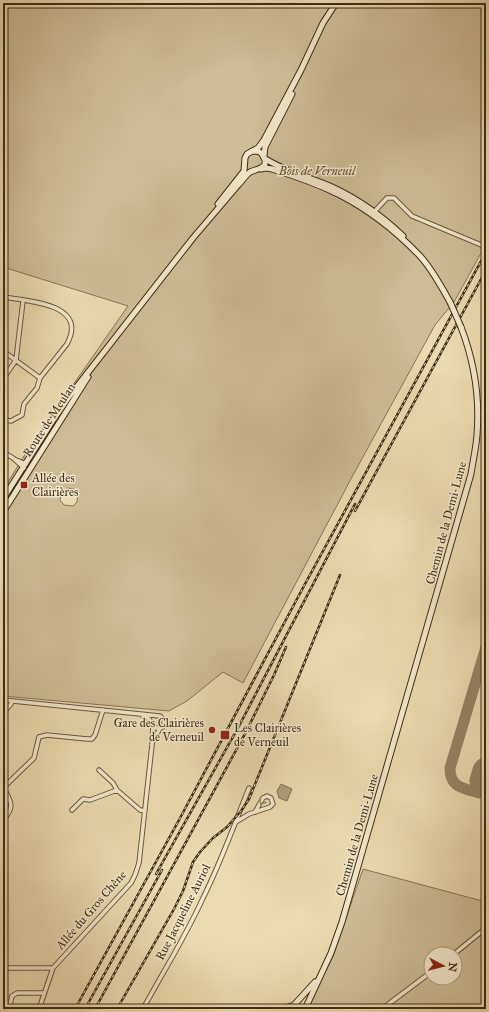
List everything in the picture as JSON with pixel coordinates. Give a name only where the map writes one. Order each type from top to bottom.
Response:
[{"type":"street","points":[[336,3],[323,24],[301,70],[264,140],[258,148],[246,155],[245,163],[248,168],[258,170],[272,168],[314,184],[339,195],[372,213]]},
{"type":"street","points":[[258,170],[264,164],[265,147],[288,104],[301,70]]},
{"type":"street","points":[[252,151],[259,152],[277,166],[332,187],[351,196],[372,213]]},
{"type":"street","name":"Route de Meulan","points":[[3,499],[60,410],[242,174],[245,163]]},
{"type":"street","name":"Route de Meulan","points":[[193,238],[250,172],[258,170]]},
{"type":"street","points":[[372,213],[387,198],[394,198],[412,216],[486,247]]},
{"type":"street","name":"Chemin de la Demi-Lune","points":[[305,1009],[331,953],[342,922],[472,474],[477,436],[478,408],[475,378],[470,355],[461,327],[450,302],[443,289],[420,256],[401,234],[372,213]]},
{"type":"street","points":[[3,297],[60,309],[67,316],[70,325],[70,338],[67,344],[40,378],[37,388],[24,404],[22,415],[11,421],[3,420]]},
{"type":"street","points":[[3,379],[16,360],[23,300]]},
{"type":"street","points":[[3,351],[40,378]]},
{"type":"street","name":"Route de Meulan","points":[[3,512],[100,359]]},
{"type":"street","points":[[3,452],[29,469]]},
{"type":"street","points":[[3,700],[158,716],[163,718],[165,722],[164,726],[157,728],[142,715]]},
{"type":"street","points":[[3,713],[11,704],[12,700]]},
{"type":"street","points":[[3,821],[11,810],[12,804],[3,788],[34,758],[39,737],[47,734],[92,739],[95,735],[103,710]]},
{"type":"street","points":[[153,724],[153,719],[158,716]]},
{"type":"street","name":"Allée du Gros Chêne","points":[[39,1009],[53,968],[131,883],[140,863],[153,724]]},
{"type":"street","name":"Allée du Gros Chêne","points":[[152,745],[160,728]]},
{"type":"street","points":[[99,770],[113,783],[117,790],[140,810],[145,811]]},
{"type":"street","name":"Rue Jacqueline Auriol","points":[[144,1009],[204,897],[226,849],[249,788]]},
{"type":"street","points":[[72,810],[83,799],[90,800],[117,790]]},
{"type":"street","points":[[235,822],[242,817],[271,806],[273,802],[271,798],[267,796],[263,798],[255,812]]},
{"type":"street","points":[[463,947],[486,928]]},
{"type":"street","points":[[3,968],[53,968]]},
{"type":"street","name":"Chemin de la Demi-Lune","points":[[293,1006],[319,977]]},
{"type":"street","points":[[382,1009],[423,978]]},
{"type":"street","points":[[9,1009],[12,996],[17,994],[44,993]]},
{"type":"street","points":[[283,1009],[293,1006],[299,1009]]},
{"type":"green space","name":"Bois de Verneuil","points":[[3,3],[486,3],[486,244],[454,302],[435,325],[352,477],[243,683],[223,672],[187,701],[169,711],[3,696],[3,490],[29,448],[128,306],[3,267]],"holes":[[[67,488],[74,489],[78,493],[77,502],[73,506],[64,505],[60,500],[61,494]]]},
{"type":"green space","points":[[363,869],[486,902],[486,1009],[307,1009],[333,956]]},
{"type":"shaded area","points":[[281,784],[292,789],[287,801],[279,798],[277,791]]},
{"type":"taxiway","points":[[483,781],[479,793],[463,788],[458,786],[452,780],[450,768],[486,647]]},
{"type":"runway","points":[[483,781],[486,771]]},
{"type":"railway","points":[[75,1009],[179,820],[305,584],[486,252]]},
{"type":"railway","points":[[355,511],[486,270]]},
{"type":"railway","points":[[156,874],[239,726],[355,504]]},
{"type":"railway","points":[[117,1009],[174,909],[183,891],[193,862],[213,838],[227,827],[249,799],[340,575]]},
{"type":"railway","points":[[95,1009],[246,732],[286,647]]},
{"type":"railway","points":[[85,1009],[162,870]]},
{"type":"place","name":"Allée des Clairières","points":[[24,485]]},
{"type":"place","name":"Gare des Clairières de Verneuil","points":[[212,730]]},
{"type":"place","name":"Les Clairières de Verneuil","points":[[225,735]]}]
